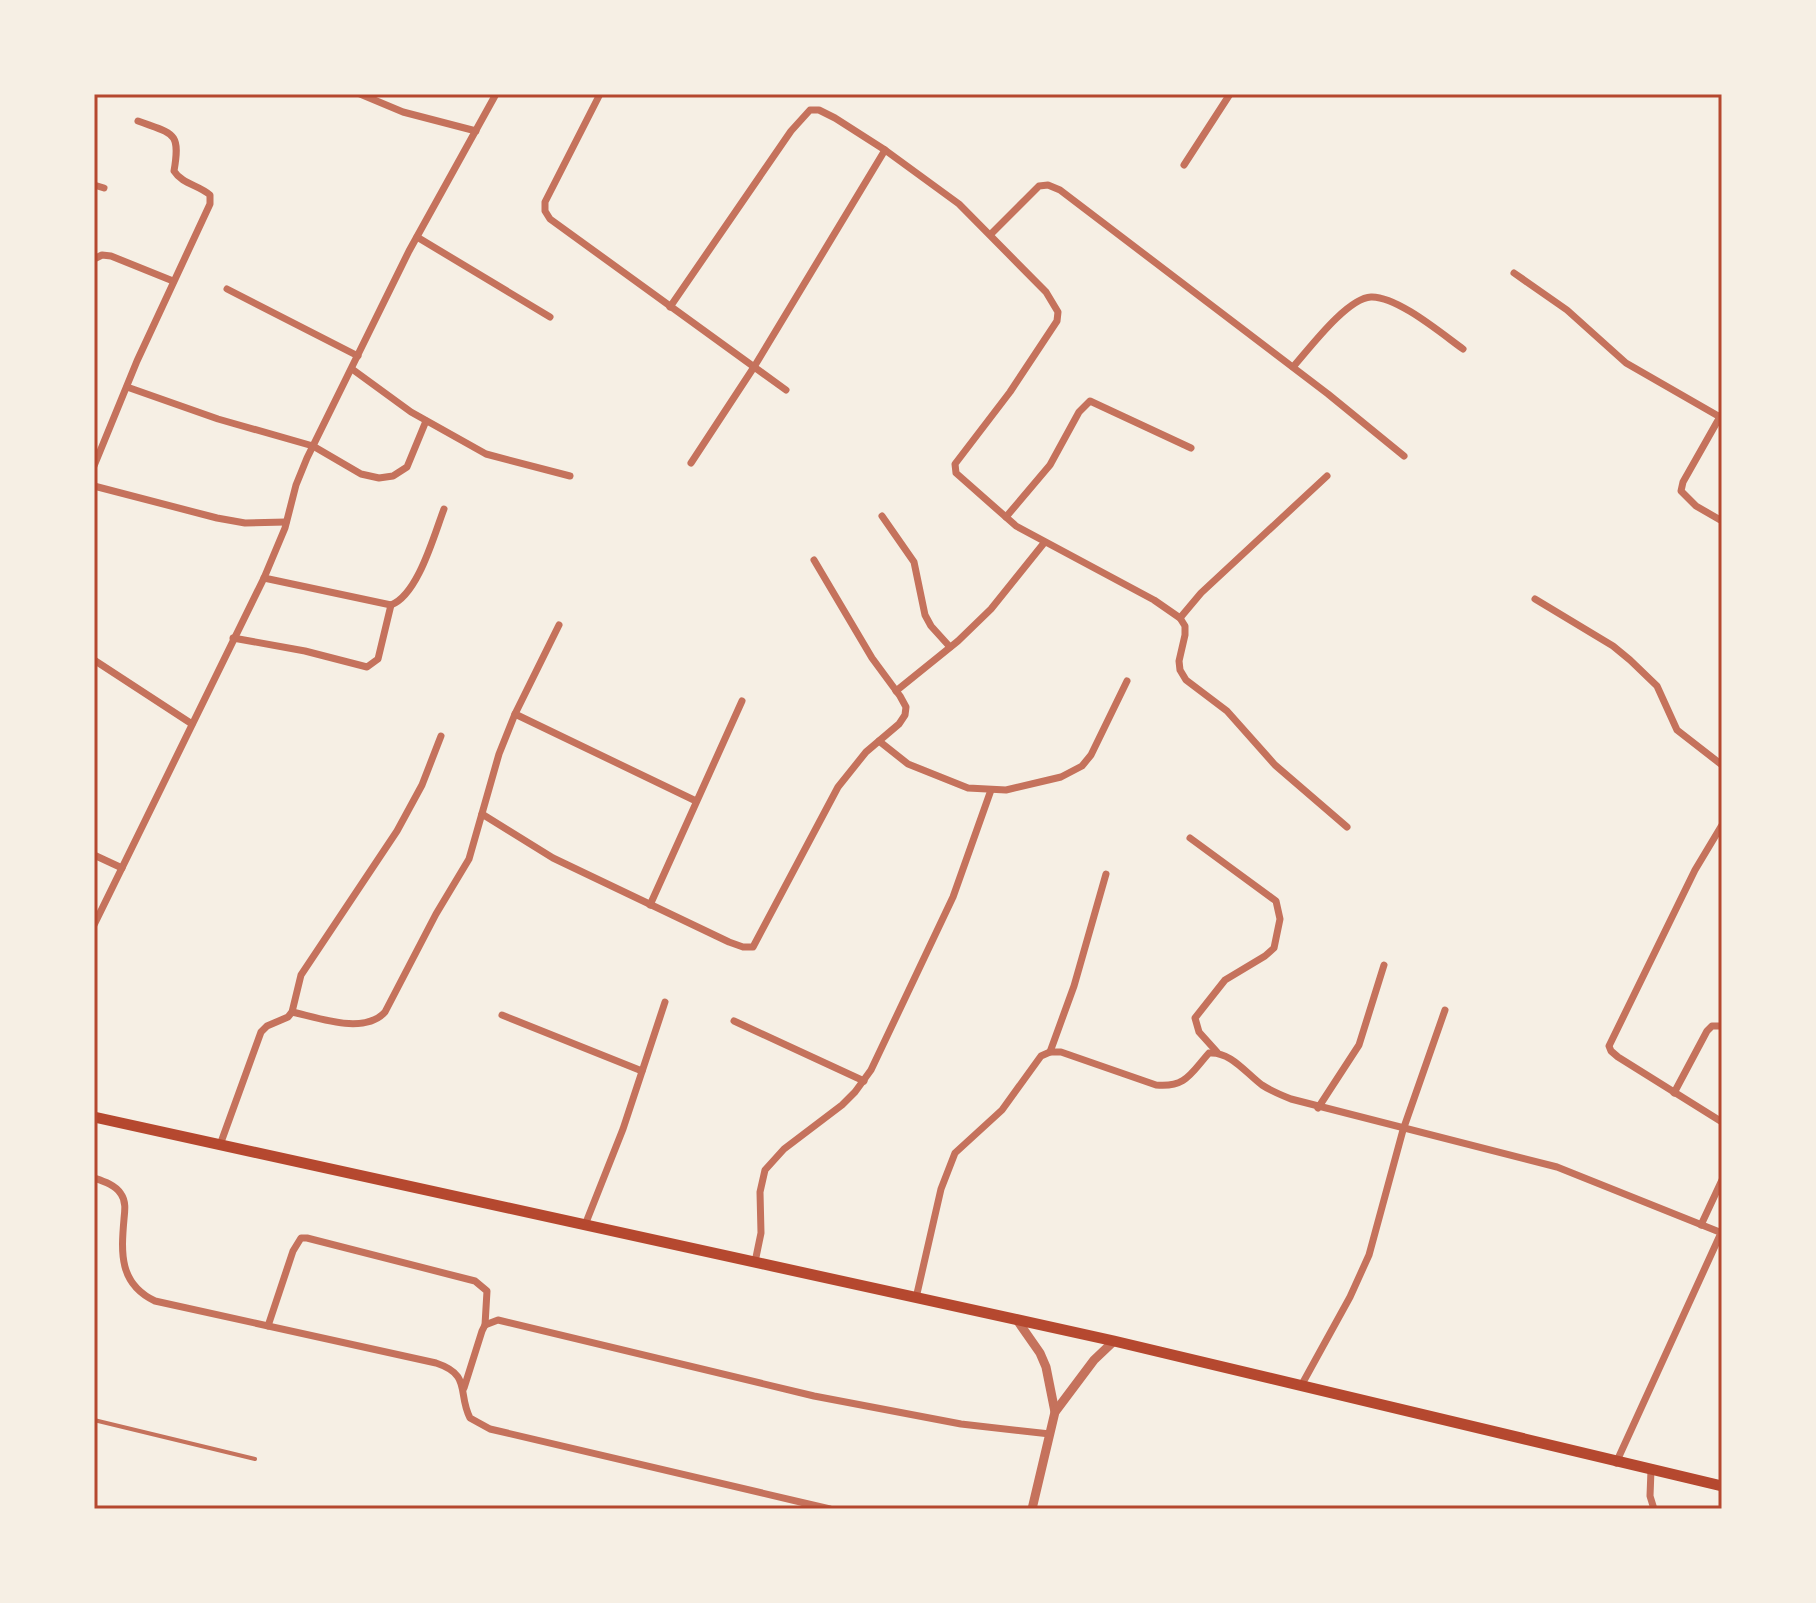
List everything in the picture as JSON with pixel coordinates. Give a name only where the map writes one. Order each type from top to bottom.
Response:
[{"type":"main road","points":[[94,1117],[1114,1341],[1722,1486]]},
{"type":"street","points":[[360,94],[403,112],[476,131]]},
{"type":"street","points":[[94,925],[264,578],[313,446],[417,237],[496,94]]},
{"type":"street","points":[[600,94],[545,202],[545,211],[550,219],[786,390]]},
{"type":"street","points":[[1184,165],[1230,94]]},
{"type":"street","points":[[670,307],[791,131],[810,110],[819,110],[835,118],[959,204],[1046,292],[1058,312],[1057,321],[1010,392],[955,464],[956,473],[1006,517],[1044,543],[1154,600],[1180,618],[1185,626],[1185,635],[1179,661],[1186,680],[1227,711],[1275,765],[1347,827]]},
{"type":"street","points":[[94,466],[173,281],[210,204],[210,195],[178,178],[174,171],[177,141],[173,134],[138,121]]},
{"type":"street","points":[[691,463],[754,367],[885,150]]},
{"type":"street","points":[[94,185],[104,188]]},
{"type":"street","points":[[991,234],[1039,186],[1048,185],[1060,190],[1293,367],[1404,456]]},
{"type":"street","points":[[417,237],[550,317]]},
{"type":"street","points":[[94,259],[102,255],[111,256],[173,281]]},
{"type":"street","points":[[1514,273],[1567,310],[1626,363],[1721,415],[1683,482],[1681,491],[1696,506],[1722,521]]},
{"type":"street","points":[[227,289],[358,356]]},
{"type":"street","points":[[1293,367],[1354,304],[1371,297],[1397,304],[1463,349]]},
{"type":"street","points":[[352,369],[426,421],[486,454],[570,476]]},
{"type":"street","points":[[127,387],[218,419],[313,446],[361,474],[379,478],[393,476],[407,467],[426,421]]},
{"type":"street","points":[[1006,517],[1050,465],[1079,412],[1090,401],[1191,448]]},
{"type":"street","points":[[1180,618],[1201,593],[1327,476]]},
{"type":"street","points":[[94,486],[217,518],[245,523],[286,522]]},
{"type":"street","points":[[264,578],[391,605],[407,596],[444,509]]},
{"type":"street","points":[[882,516],[914,562],[925,615],[950,647]]},
{"type":"street","points":[[896,691],[991,609],[1044,543]]},
{"type":"street","points":[[482,814],[553,858],[729,942],[753,947],[788,885],[827,804],[846,775],[905,715],[906,707],[872,658],[814,560]]},
{"type":"street","points":[[1535,599],[1613,646],[1630,660],[1657,686],[1677,730],[1722,765]]},
{"type":"street","points":[[233,638],[305,651],[367,667],[378,659],[391,605]]},
{"type":"street","points":[[292,1012],[357,1023],[379,1018],[469,859],[499,754],[559,625]]},
{"type":"street","points":[[94,660],[192,724]]},
{"type":"street","points":[[879,741],[896,756],[926,772],[968,788],[1006,790],[1061,777],[1082,766],[1091,755],[1127,681]]},
{"type":"street","points":[[650,905],[742,701]]},
{"type":"street","points":[[515,714],[696,801]]},
{"type":"street","points":[[220,1145],[261,1032],[292,1012],[301,975],[397,831],[422,785],[441,736]]},
{"type":"street","points":[[755,1262],[761,1233],[760,1192],[765,1170],[784,1149],[842,1105],[864,1081],[953,897],[991,790]]},
{"type":"street","points":[[1722,825],[1695,870],[1609,1046],[1618,1057],[1722,1122]]},
{"type":"street","points":[[1190,838],[1276,901],[1280,909],[1274,948],[1225,980],[1195,1018],[1199,1032],[1217,1052],[1235,1062],[1264,1086],[1291,1099],[1557,1167],[1722,1233],[1616,1463]]},
{"type":"street","points":[[94,855],[122,868]]},
{"type":"street","points":[[1050,1052],[1074,986],[1106,874]]},
{"type":"street","points":[[1318,1108],[1354,1056],[1384,965]]},
{"type":"street","points":[[585,1225],[665,1002]]},
{"type":"street","points":[[1301,1386],[1350,1297],[1369,1255],[1403,1130],[1445,1010]]},
{"type":"street","points":[[502,1015],[642,1071]]},
{"type":"street","points":[[734,1021],[864,1081]]},
{"type":"street","points":[[1674,1093],[1707,1031],[1712,1026],[1722,1026]]},
{"type":"street","points":[[916,1298],[941,1189],[955,1153],[1002,1110],[1041,1056],[1061,1052],[1156,1085],[1172,1087],[1184,1082],[1209,1053],[1217,1052]]},
{"type":"street","points":[[94,1178],[118,1189],[123,1195],[123,1268],[144,1296],[155,1301],[436,1363],[456,1373],[464,1390],[470,1418],[490,1429],[830,1509]]},
{"type":"street","points":[[1701,1225],[1722,1180]]},
{"type":"street","points":[[268,1326],[293,1251],[301,1238],[475,1281],[487,1291],[485,1325],[464,1390]]},
{"type":"street","points":[[1017,1320],[1046,1367],[1055,1412]]},
{"type":"street","points":[[485,1325],[491,1321],[507,1321],[814,1396],[961,1424],[1050,1434]]},
{"type":"street","points":[[1032,1509],[1055,1412],[1094,1360],[1114,1341]]},
{"type":"street","points":[[1651,1470],[1650,1496],[1654,1509]]},
{"type":"lane","points":[[94,1420],[255,1459]]}]
